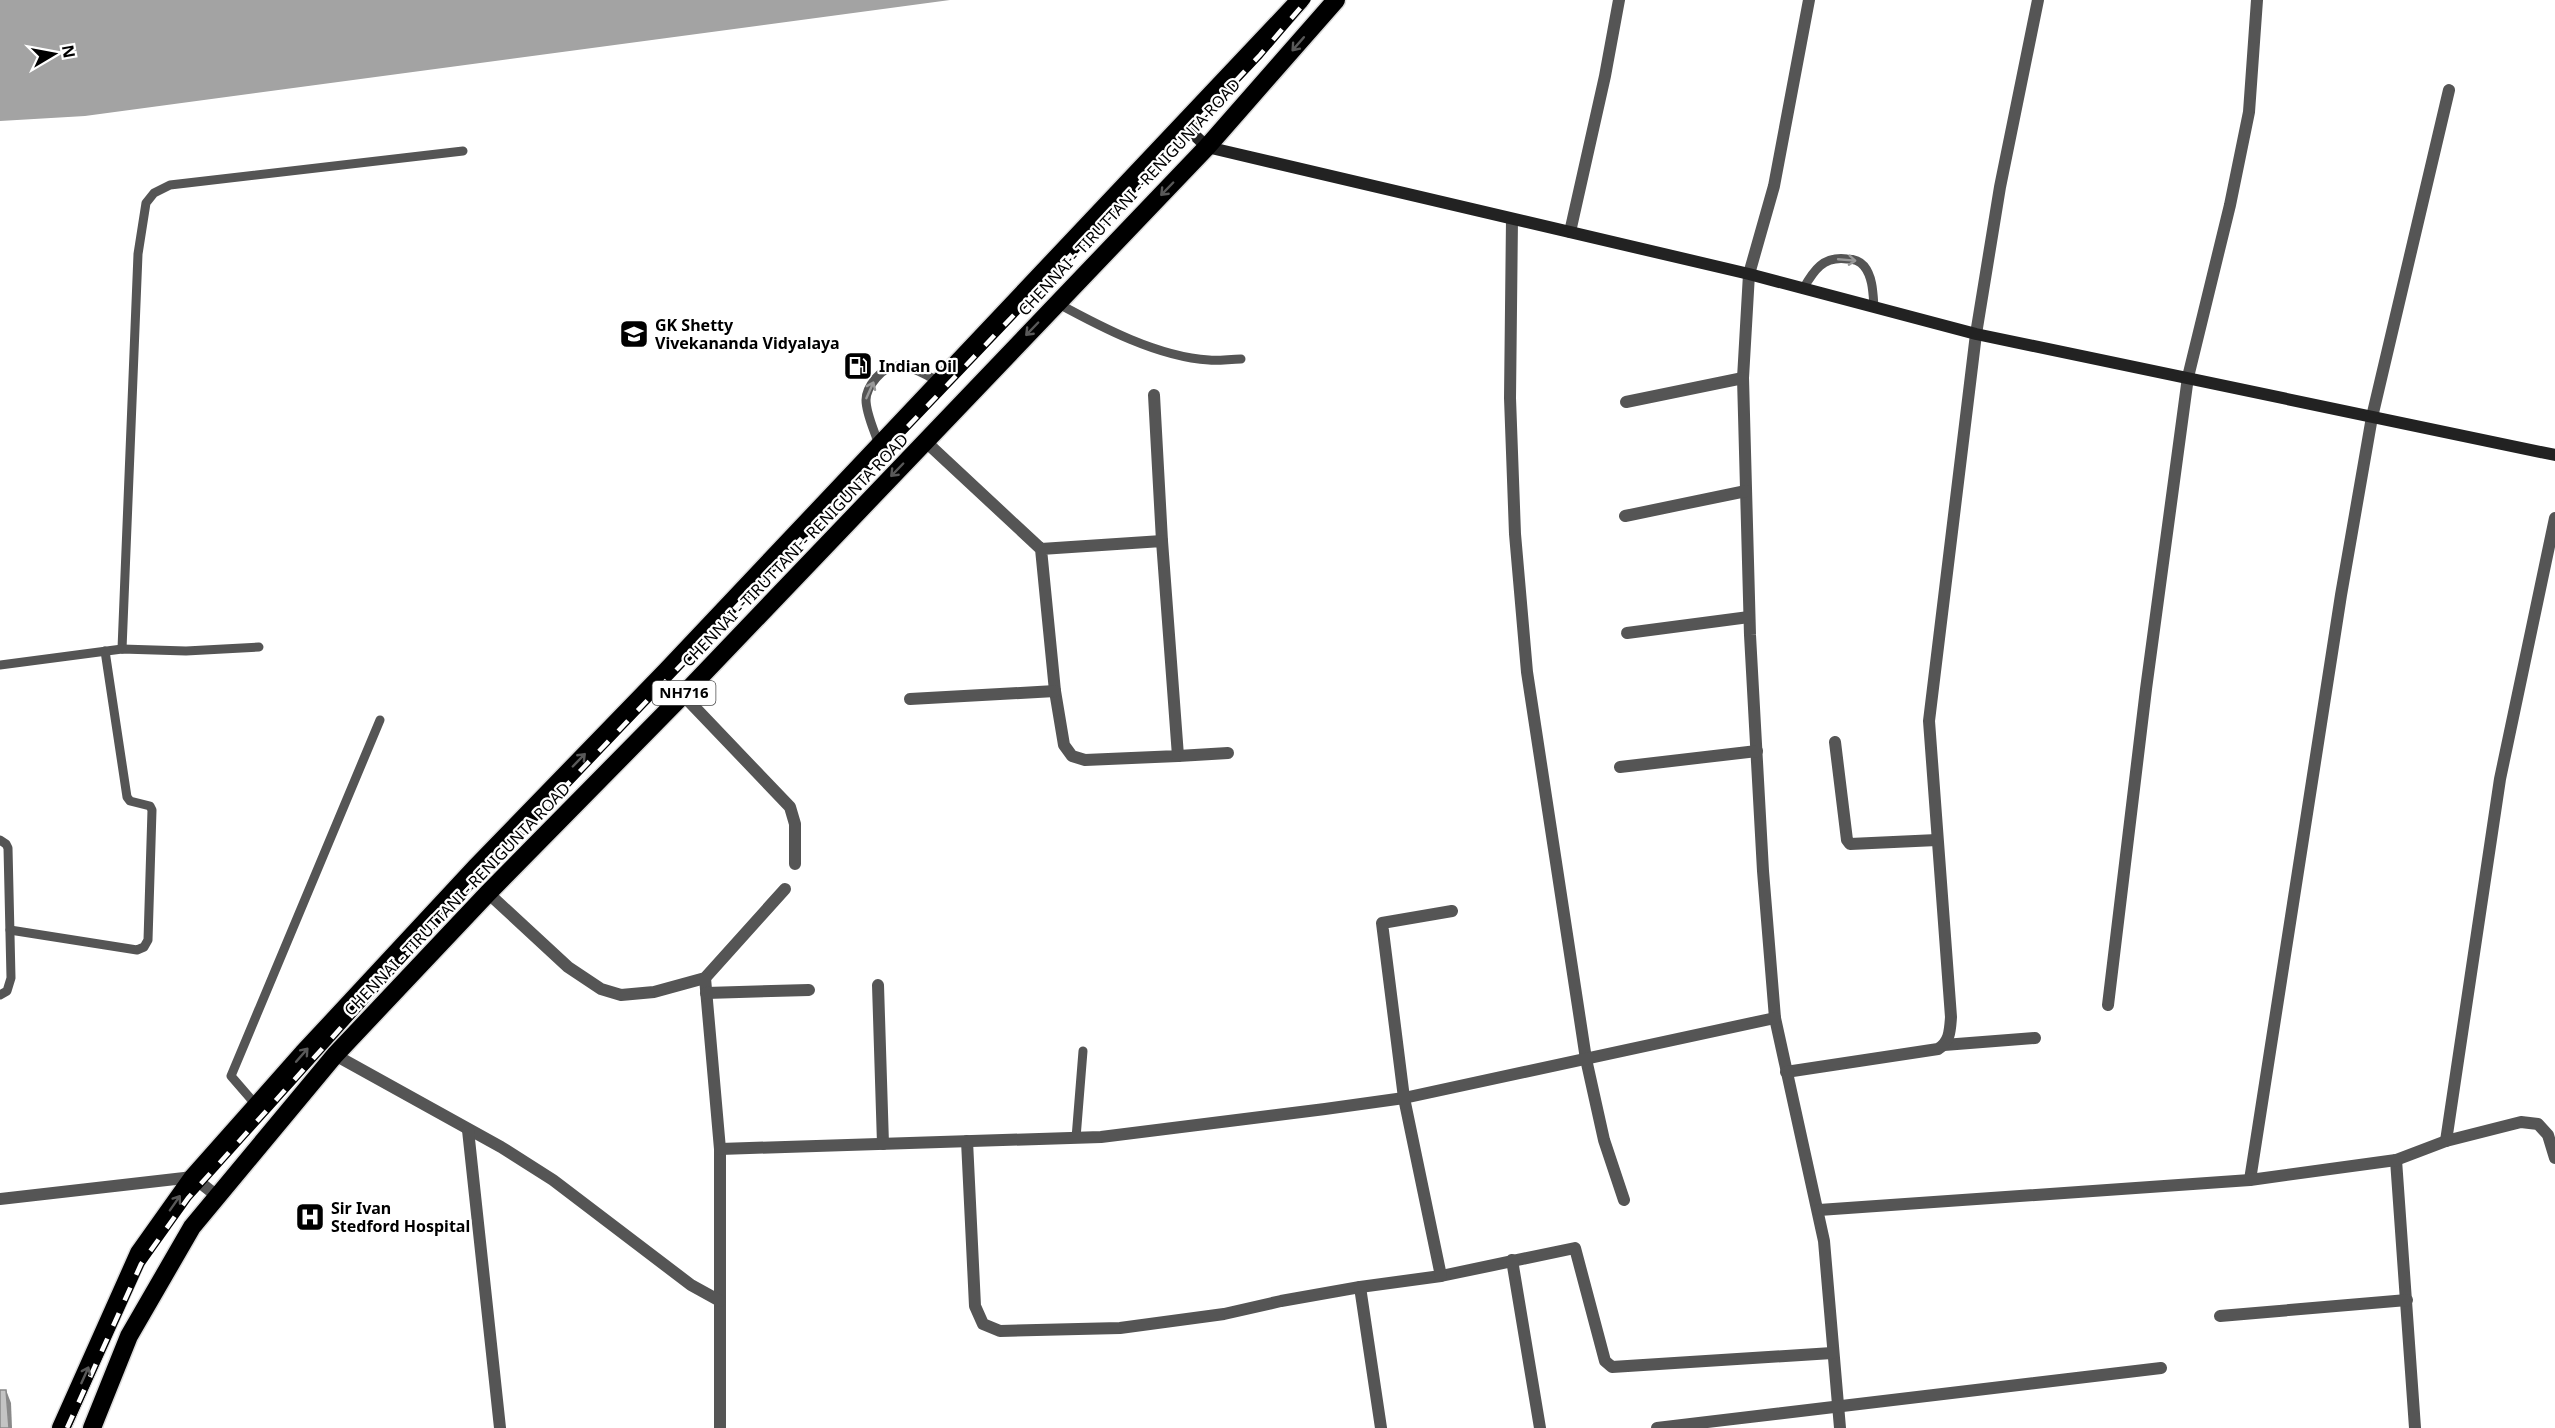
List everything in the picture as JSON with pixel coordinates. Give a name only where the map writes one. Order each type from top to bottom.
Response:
[{"type":"highway","name":"CHENNAI - TIRUTTANI - RENIGUNTA ROAD","points":[[61,1428],[139,1253],[193,1177],[468,875],[879,446],[1300,0]]},
{"type":"highway","name":"CHENNAI - TIRUTTANI - RENIGUNTA ROAD","points":[[92,1428],[129,1336],[192,1227],[335,1055],[488,893],[683,695],[1208,147],[1336,0]]},
{"type":"street","points":[[1570,232],[1605,76],[1619,0]]},
{"type":"street","points":[[1809,0],[1774,186],[1749,274],[1743,378],[1749,617],[1775,1018],[1824,1241],[1840,1428]]},
{"type":"street","points":[[1944,1045],[1950,1034],[1950,1017],[1929,722],[1976,334],[2000,187],[2038,0]]},
{"type":"street","points":[[2108,1005],[2146,689],[2188,377],[2230,205],[2249,112],[2257,0]]},
{"type":"street","points":[[2250,1180],[2339,607],[2372,417],[2449,90]]},
{"type":"street","points":[[1183,124],[1208,147],[1749,274],[1976,334],[2555,455]]},
{"type":"street","points":[[1512,219],[1511,409],[1515,534],[1526,660],[1586,1059],[1604,1140],[1624,1200]]},
{"type":"street","points":[[1626,402],[1743,378]]},
{"type":"street","points":[[1154,395],[1178,756]]},
{"type":"street","points":[[925,441],[1041,549],[1054,692],[1064,745],[1072,756],[1086,760],[1228,753]]},
{"type":"street","points":[[1625,516],[1746,491]]},
{"type":"street","points":[[2446,1142],[2500,779],[2555,518]]},
{"type":"street","points":[[1041,549],[1162,541]]},
{"type":"street","points":[[1627,633],[1749,617]]},
{"type":"street","points":[[910,699],[1054,692]]},
{"type":"street","points":[[683,695],[790,807],[795,824],[795,864]]},
{"type":"street","points":[[1835,742],[1847,840],[1850,844],[1937,840]]},
{"type":"street","points":[[1620,767],[1756,751]]},
{"type":"street","points":[[488,893],[568,967],[601,989],[621,995],[637,994],[705,978],[785,889]]},
{"type":"street","points":[[1441,1276],[1404,1098],[1382,923],[1452,911]]},
{"type":"street","points":[[705,978],[720,1149],[720,1428]]},
{"type":"street","points":[[878,985],[883,1144]]},
{"type":"street","points":[[706,993],[809,990]]},
{"type":"street","points":[[720,1149],[1076,1138],[1136,1133],[1404,1098],[1775,1018]]},
{"type":"street","points":[[1786,1072],[1928,1051],[1944,1045],[2034,1038]]},
{"type":"street","points":[[335,1055],[553,1179],[691,1285],[720,1301]]},
{"type":"street","points":[[1819,1210],[2250,1180],[2396,1160],[2446,1142],[2521,1122],[2538,1124],[2548,1136],[2555,1158]]},
{"type":"street","points":[[468,1130],[500,1428]]},
{"type":"street","points":[[967,1141],[975,1306],[983,1324],[1000,1331],[1120,1328],[1224,1314],[1360,1287],[1441,1276],[1575,1248],[1605,1361],[1612,1367],[1833,1353]]},
{"type":"street","points":[[2396,1160],[2415,1428]]},
{"type":"street","points":[[0,1199],[193,1177],[217,1196]]},
{"type":"street","points":[[1512,1260],[1540,1428]]},
{"type":"street","points":[[1360,1287],[1381,1428]]},
{"type":"street","points":[[2220,1316],[2407,1300]]},
{"type":"street","points":[[1657,1428],[2161,1368]]},
{"type":"lane","points":[[122,649],[138,254],[146,203],[154,193],[171,185],[195,181],[463,151]]},
{"type":"lane","points":[[1803,289],[1817,267],[1824,261],[1845,258],[1857,260],[1864,266],[1871,281],[1874,307]]},
{"type":"lane","points":[[1057,303],[1091,321],[1147,345],[1208,360],[1241,359]]},
{"type":"lane","points":[[879,446],[866,400],[868,390],[878,376],[892,365],[909,366],[939,382]]},
{"type":"lane","points":[[0,665],[122,649],[186,651],[259,647]]},
{"type":"lane","points":[[10,930],[137,950],[144,947],[148,940],[152,810],[150,806],[130,801],[127,797],[105,651]]},
{"type":"lane","points":[[257,1106],[231,1076],[380,720]]},
{"type":"lane","points":[[0,840],[8,848],[10,930],[10,984],[8,991],[0,996]]},
{"type":"lane","points":[[1076,1138],[1083,1051]]},
{"type":"shaded area","points":[[0,0],[950,0],[85,116],[0,121]]},
{"type":"building","points":[[0,1390],[6,1390],[9,1428],[0,1428]]},
{"type":"railway","points":[[67,1428],[141,1264],[188,1198],[426,933],[1127,196],[1260,55],[1307,0]]},
{"type":"place","name":"GK Shetty Vivekananda Vidyalaya","points":[[634,334]]},
{"type":"place","name":"Indian Oil","points":[[858,366]]},
{"type":"place","name":"Sir Ivan Stedford Hospital","points":[[310,1217]]}]
